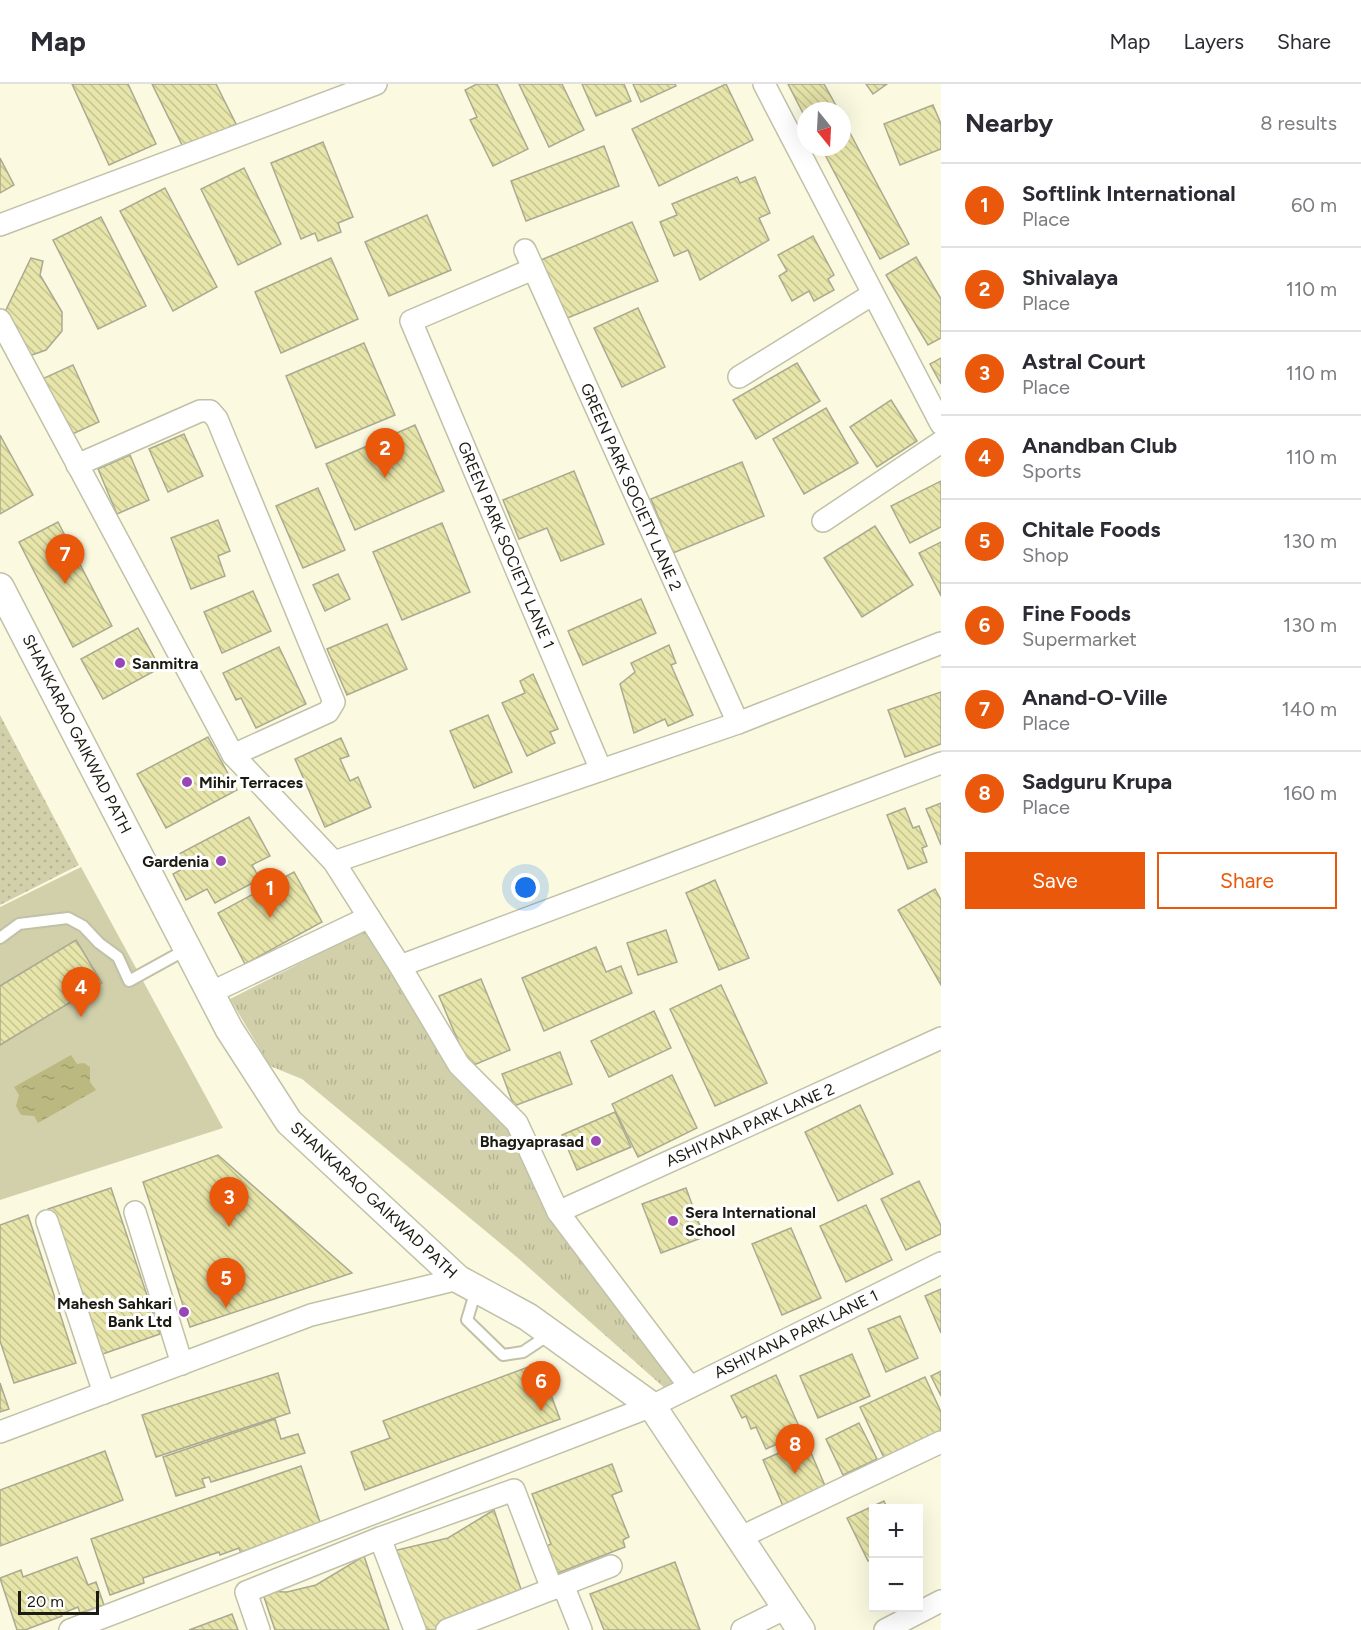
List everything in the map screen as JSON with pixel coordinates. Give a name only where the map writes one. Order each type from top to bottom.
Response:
[{"type":"street","points":[[0,225],[376,84]]},
{"type":"street","points":[[764,84],[941,424]]},
{"type":"street","name":"GREEN PARK SOCIETY LANE 1","points":[[529,260],[411,321],[601,770]]},
{"type":"street","name":"GREEN PARK SOCIETY LANE 2","points":[[529,260],[738,723]]},
{"type":"street","points":[[739,377],[873,294]]},
{"type":"street","points":[[0,320],[233,755],[334,862],[459,1065],[517,1123],[558,1212],[690,1387]]},
{"type":"street","points":[[77,465],[200,411],[210,411],[217,419],[334,702],[328,712],[233,755]]},
{"type":"street","points":[[823,521],[941,442]]},
{"type":"street","name":"SHANKARAO GAIKWAD PATH","points":[[0,587],[6,613],[229,1029],[289,1122],[467,1284],[528,1317],[652,1406],[794,1619]]},
{"type":"street","points":[[334,862],[738,723],[941,643]]},
{"type":"street","points":[[400,966],[941,763]]},
{"type":"street","points":[[210,993],[369,917]]},
{"type":"street","name":"ASHIYANA PARK LANE 2","points":[[558,1212],[941,1038]]},
{"type":"street","points":[[135,1212],[182,1364]]},
{"type":"street","points":[[47,1221],[104,1393]]},
{"type":"street","name":"ASHIYANA PARK LANE 1","points":[[70,1630],[652,1406],[941,1263]]},
{"type":"street","points":[[0,1432],[312,1315],[467,1284]]},
{"type":"street","points":[[739,1538],[941,1442]]},
{"type":"street","points":[[259,1630],[246,1592],[380,1538],[514,1490],[557,1587],[581,1630]]},
{"type":"street","points":[[380,1538],[415,1630]]},
{"type":"street","points":[[447,1630],[612,1566]]},
{"type":"street","points":[[885,1630],[941,1601]]},
{"type":"street","points":[[742,1630],[794,1619]]},
{"type":"lane","points":[[0,938],[19,924],[68,918],[83,926],[99,944],[118,957],[129,981],[188,949]]},
{"type":"lane","points":[[467,1284],[467,1320],[503,1355],[523,1352],[550,1334]]},
{"type":"green space","points":[[0,715],[79,865],[0,905]]},
{"type":"green space","points":[[81,867],[223,1128],[0,1200],[0,907]]},
{"type":"green space","points":[[366,930],[444,1062],[478,1099],[512,1127],[681,1384],[668,1391],[518,1258],[302,1079],[270,1066],[230,999]]},
{"type":"water","points":[[71,1055],[77,1064],[84,1063],[90,1067],[90,1082],[96,1090],[38,1123],[34,1116],[21,1115],[16,1106],[19,1095],[14,1087]]},
{"type":"building","points":[[72,84],[128,84],[156,144],[109,165]]},
{"type":"building","points":[[152,84],[216,84],[236,124],[184,149]]},
{"type":"building","points":[[477,84],[497,84],[528,149],[493,166],[470,120],[477,117],[465,90]]},
{"type":"building","points":[[519,84],[562,84],[584,130],[549,147]]},
{"type":"building","points":[[582,84],[624,84],[631,101],[596,116]]},
{"type":"building","points":[[633,84],[675,84],[676,86],[641,102]]},
{"type":"building","points":[[726,84],[753,140],[659,186],[632,129]]},
{"type":"building","points":[[788,84],[824,84],[834,102],[797,102]]},
{"type":"building","points":[[866,84],[887,84],[873,94]]},
{"type":"building","points":[[933,105],[941,124],[941,149],[900,165],[884,124]]},
{"type":"building","points":[[851,135],[909,244],[880,259],[826,156],[851,156]]},
{"type":"building","points":[[323,142],[353,217],[338,223],[341,232],[318,241],[315,233],[301,239],[271,163]]},
{"type":"building","points":[[604,146],[619,186],[526,221],[511,181]]},
{"type":"building","points":[[0,158],[14,185],[0,193]]},
{"type":"building","points":[[244,168],[281,244],[238,265],[201,189]]},
{"type":"building","points":[[737,177],[740,183],[755,177],[770,213],[759,218],[769,240],[700,280],[688,250],[674,256],[660,222],[677,215],[672,204]]},
{"type":"building","points":[[165,188],[217,287],[173,311],[120,211]]},
{"type":"building","points":[[427,215],[451,270],[389,296],[365,242]]},
{"type":"building","points":[[101,217],[146,306],[98,329],[53,240]]},
{"type":"building","points":[[632,222],[658,281],[565,319],[541,260]]},
{"type":"building","points":[[813,236],[834,275],[828,279],[834,290],[814,301],[809,291],[792,301],[779,276],[787,271],[778,255]]},
{"type":"building","points":[[916,257],[941,299],[941,338],[928,345],[886,275]]},
{"type":"building","points":[[31,258],[43,261],[40,275],[62,312],[62,331],[46,350],[26,357],[4,314]]},
{"type":"building","points":[[331,258],[358,319],[281,353],[255,292]]},
{"type":"building","points":[[638,308],[665,367],[622,387],[594,328]]},
{"type":"building","points":[[364,343],[395,415],[316,448],[286,376]]},
{"type":"building","points":[[941,358],[941,384],[930,364]]},
{"type":"building","points":[[797,363],[820,401],[756,439],[733,400]]},
{"type":"building","points":[[73,365],[99,422],[68,436],[42,379]]},
{"type":"building","points":[[891,400],[917,441],[877,467],[850,427]]},
{"type":"building","points":[[826,408],[858,463],[804,494],[773,439]]},
{"type":"building","points":[[415,425],[444,491],[355,530],[326,464]]},
{"type":"building","points":[[184,434],[203,476],[168,492],[149,449]]},
{"type":"building","points":[[0,435],[33,495],[0,514]]},
{"type":"building","points":[[130,455],[149,500],[117,514],[98,469]]},
{"type":"building","points":[[742,462],[764,516],[673,553],[651,499]]},
{"type":"building","points":[[574,471],[604,544],[561,561],[547,528],[519,539],[503,500]]},
{"type":"building","points":[[941,481],[941,527],[910,543],[891,506]]},
{"type":"building","points":[[318,488],[345,550],[303,568],[276,506]]},
{"type":"building","points":[[218,520],[230,551],[218,556],[225,576],[191,589],[171,538]]},
{"type":"building","points":[[58,522],[112,626],[73,647],[19,542]]},
{"type":"building","points":[[442,523],[470,592],[402,620],[373,552]]},
{"type":"building","points":[[875,526],[913,585],[862,617],[824,558]]},
{"type":"building","points":[[941,542],[941,596],[919,553]]},
{"type":"building","points":[[338,574],[350,599],[325,611],[313,585]]},
{"type":"building","points":[[253,591],[271,631],[222,653],[204,612]]},
{"type":"building","points":[[641,599],[656,633],[583,665],[568,631]]},
{"type":"building","points":[[387,624],[407,669],[347,695],[327,649]]},
{"type":"building","name":"Sanmitra","points":[[138,628],[160,668],[103,699],[81,659]]},
{"type":"building","points":[[669,645],[676,663],[671,665],[693,715],[668,726],[665,719],[634,733],[620,684],[635,672],[631,663]]},
{"type":"building","points":[[279,647],[306,704],[256,728],[241,698],[236,700],[223,673]]},
{"type":"building","points":[[533,674],[558,729],[550,732],[555,743],[527,756],[502,703],[525,693],[520,681]]},
{"type":"building","points":[[941,692],[941,744],[905,757],[888,710]]},
{"type":"building","points":[[488,715],[512,772],[474,788],[450,731]]},
{"type":"building","name":"Mihir Terraces","points":[[208,737],[237,790],[166,828],[137,774]]},
{"type":"building","points":[[341,738],[349,756],[340,759],[350,781],[358,777],[371,807],[325,827],[295,759]]},
{"type":"building","points":[[941,803],[941,845],[926,809]]},
{"type":"building","points":[[905,808],[913,828],[919,826],[927,846],[922,848],[927,862],[908,869],[887,815]]},
{"type":"building","name":"Gardenia","points":[[249,817],[270,856],[252,865],[260,879],[215,903],[207,889],[186,900],[173,874],[184,868],[177,855]]},
{"type":"building","points":[[294,872],[322,922],[245,964],[218,913]]},
{"type":"building","points":[[715,880],[749,958],[719,970],[686,893]]},
{"type":"building","points":[[935,889],[941,900],[941,985],[898,910]]},
{"type":"building","points":[[666,930],[677,962],[638,975],[627,943]]},
{"type":"building","points":[[76,940],[102,983],[0,1045],[0,986]]},
{"type":"building","points":[[596,947],[606,972],[621,966],[632,993],[544,1031],[522,978]]},
{"type":"building","points":[[481,979],[510,1050],[469,1067],[439,996]]},
{"type":"building","points":[[721,985],[767,1083],[715,1106],[670,1009]]},
{"type":"building","points":[[654,1011],[671,1048],[609,1077],[591,1041]]},
{"type":"building","points":[[560,1052],[572,1084],[514,1106],[502,1074]]},
{"type":"building","points":[[672,1075],[697,1128],[638,1157],[612,1104]]},
{"type":"building","points":[[860,1105],[893,1174],[838,1201],[805,1132]]},
{"type":"building","name":"Bhagyaprasad","points":[[615,1112],[631,1147],[577,1170],[562,1135]]},
{"type":"building","points":[[218,1155],[352,1273],[190,1327],[143,1182]]},
{"type":"building","points":[[919,1181],[941,1226],[941,1234],[906,1250],[881,1199]]},
{"type":"building","points":[[111,1188],[160,1334],[97,1356],[48,1209]]},
{"type":"building","name":"Sera International School","points":[[686,1188],[704,1237],[661,1253],[642,1204]]},
{"type":"building","points":[[866,1205],[892,1260],[846,1282],[820,1226]]},
{"type":"building","points":[[28,1215],[76,1363],[14,1383],[0,1341],[0,1225]]},
{"type":"building","points":[[791,1228],[821,1298],[782,1315],[752,1244]]},
{"type":"building","points":[[941,1289],[941,1333],[925,1296]]},
{"type":"building","points":[[900,1316],[918,1358],[886,1372],[868,1329]]},
{"type":"building","points":[[852,1354],[870,1396],[818,1418],[800,1376]]},
{"type":"building","points":[[539,1363],[560,1419],[365,1490],[351,1452],[390,1438],[383,1421]]},
{"type":"building","points":[[941,1371],[941,1396],[931,1376]]},
{"type":"building","points":[[278,1373],[290,1413],[156,1457],[142,1415]]},
{"type":"building","points":[[776,1375],[802,1433],[766,1449],[756,1427],[751,1429],[746,1416],[742,1418],[731,1396]]},
{"type":"building","points":[[925,1377],[941,1412],[941,1437],[886,1462],[860,1407]]},
{"type":"building","points":[[0,1383],[9,1409],[0,1412]]},
{"type":"building","points":[[275,1419],[281,1439],[298,1434],[305,1453],[211,1482],[209,1477],[202,1479],[205,1487],[176,1496],[163,1457]]},
{"type":"building","points":[[859,1423],[877,1459],[843,1475],[826,1439]]},
{"type":"building","points":[[806,1441],[826,1488],[783,1506],[763,1460]]},
{"type":"building","points":[[105,1451],[123,1500],[0,1546],[0,1490]]},
{"type":"building","points":[[612,1464],[622,1491],[612,1495],[629,1537],[623,1540],[625,1547],[558,1573],[547,1546],[551,1544],[532,1494]]},
{"type":"building","points":[[301,1466],[322,1528],[242,1556],[239,1548],[220,1555],[219,1552],[143,1578],[144,1583],[110,1595],[91,1539]]},
{"type":"building","points":[[869,1508],[869,1560],[868,1561],[847,1518]]},
{"type":"building","points":[[494,1510],[524,1598],[441,1630],[426,1630],[393,1551],[448,1538]]},
{"type":"building","points":[[364,1556],[389,1630],[275,1630],[262,1591],[287,1592],[316,1585]]},
{"type":"building","points":[[77,1557],[88,1585],[96,1582],[104,1605],[80,1613],[78,1607],[61,1614],[62,1616],[25,1630],[17,1630],[0,1578],[21,1570],[23,1577]]},
{"type":"building","points":[[675,1562],[700,1630],[604,1630],[590,1594]]},
{"type":"building","points":[[232,1614],[238,1630],[189,1630]]},
{"type":"place","name":"Shivalaya","points":[[385,478]]},
{"type":"place","name":"Anand-O-Ville","points":[[65,584]]},
{"type":"place","name":"Sanmitra","points":[[120,663]]},
{"type":"place","name":"Mihir Terraces","points":[[187,782]]},
{"type":"place","name":"Gardenia","points":[[221,861]]},
{"type":"place","name":"Softlink International","points":[[270,918]]},
{"type":"place","name":"Anandban Club","points":[[81,1017]]},
{"type":"place","name":"Bhagyaprasad","points":[[596,1141]]},
{"type":"place","name":"Sera International School","points":[[673,1221]]},
{"type":"place","name":"Astral Court","points":[[229,1227]]},
{"type":"place","name":"Chitale Foods","points":[[226,1308]]},
{"type":"place","name":"Mahesh Sahkari Bank Ltd","points":[[184,1312]]},
{"type":"place","name":"Fine Foods","points":[[541,1411]]},
{"type":"place","name":"Sadguru Krupa","points":[[795,1474]]}]
